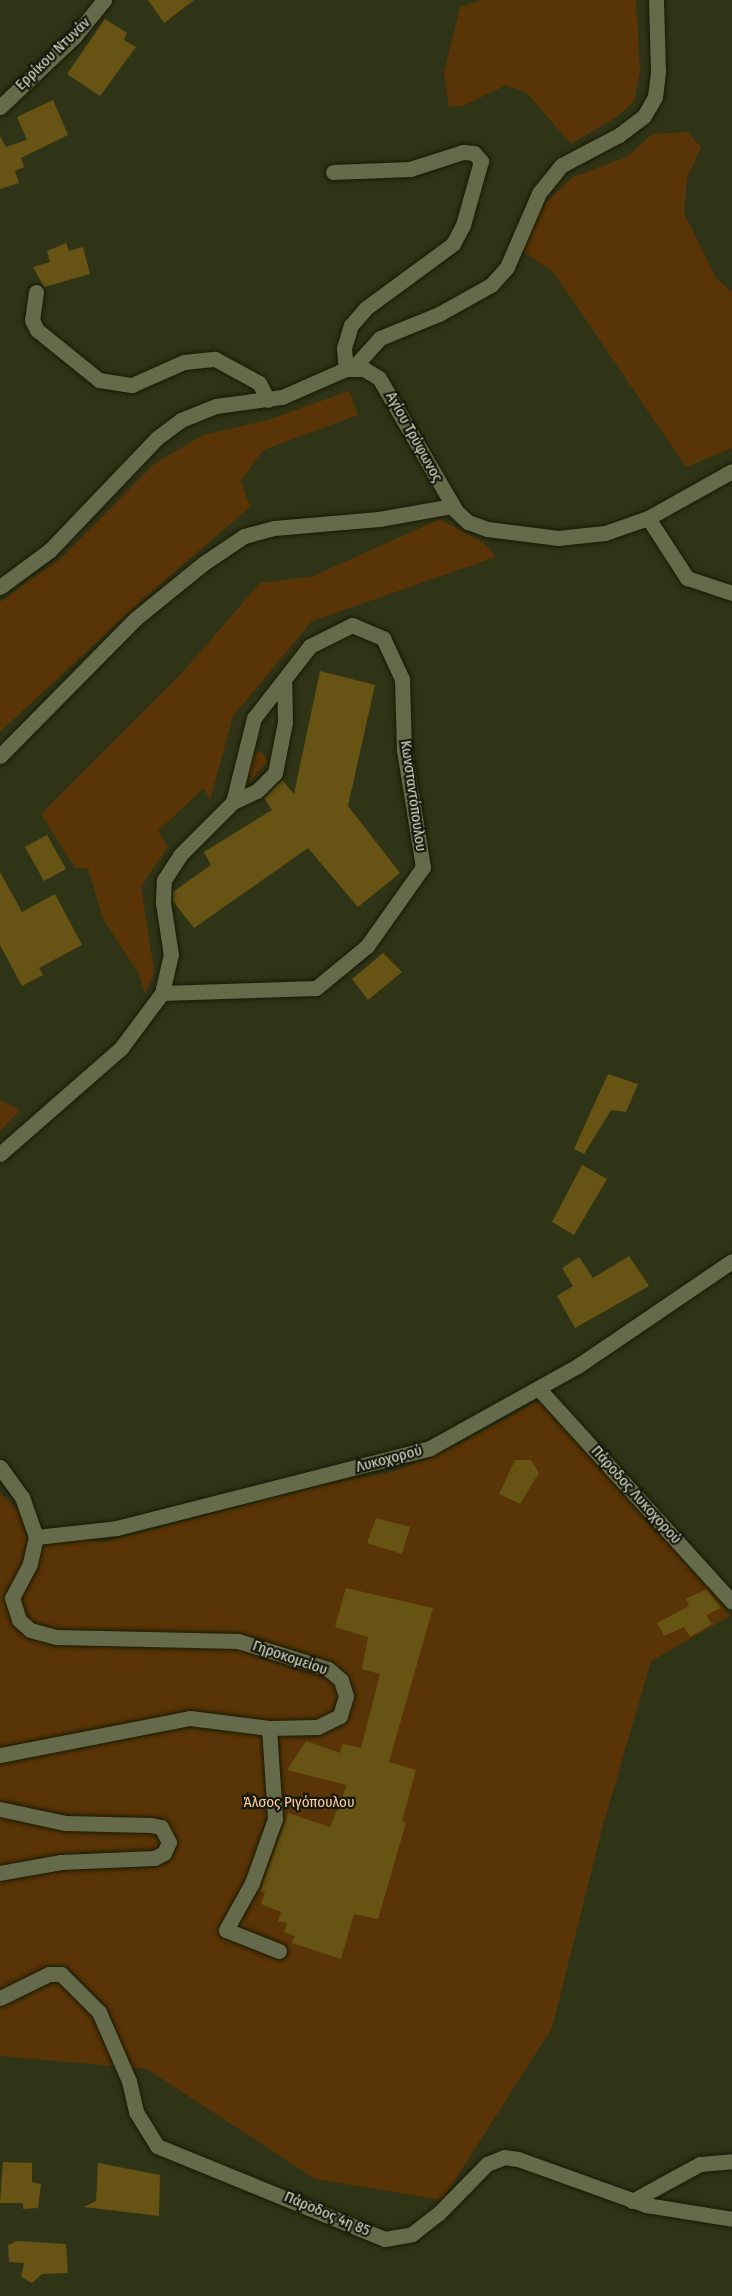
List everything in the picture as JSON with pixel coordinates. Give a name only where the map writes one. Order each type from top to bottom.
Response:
[{"type":"street","name":"Ερρίκου Ντυνάν","points":[[0,107],[74,37],[104,0]]},
{"type":"street","points":[[0,587],[50,550],[167,429],[209,408],[268,400],[297,392],[350,368],[380,338],[439,314],[491,285],[507,267],[539,194],[556,170],[644,116],[655,97],[658,71],[656,0]]},
{"type":"street","points":[[333,172],[410,169],[463,152],[474,153],[481,161],[463,225],[453,244],[366,308],[351,325],[344,348],[350,368]]},
{"type":"street","points":[[36,292],[32,320],[37,330],[99,380],[132,385],[184,362],[215,359],[259,383],[268,400]]},
{"type":"street","name":"Αγίου Τρύφωνος","points":[[350,368],[369,371],[387,388],[453,506],[464,519],[478,526],[546,537],[589,536],[648,518],[732,471]]},
{"type":"street","points":[[0,756],[80,672],[143,612],[244,536],[274,528],[379,519],[453,506]]},
{"type":"street","points":[[648,518],[687,578],[732,593]]},
{"type":"street","name":"Κωνσταντόπουλου","points":[[162,993],[316,988],[368,946],[423,867],[404,750],[402,680],[383,638],[352,625],[310,646],[249,727],[233,802]]},
{"type":"street","points":[[0,1154],[121,1048],[162,993],[171,963],[163,903],[167,873],[233,802],[256,791],[275,773],[283,742],[284,683]]},
{"type":"street","name":"Λυκοχορού","points":[[36,1537],[117,1528],[411,1456],[478,1425],[539,1389],[732,1261]]},
{"type":"street","name":"Πάροδος Λυκοχορού","points":[[539,1389],[732,1602]]},
{"type":"street","points":[[0,1467],[22,1497],[36,1537]]},
{"type":"street","name":"Γηροκομείου","points":[[0,1755],[168,1721],[189,1719],[269,1728],[317,1727],[334,1721],[345,1703],[341,1680],[328,1669],[238,1641],[57,1637],[30,1630],[19,1620],[12,1598],[30,1564],[36,1537]]},
{"type":"street","points":[[269,1728],[275,1820],[252,1883],[226,1930],[279,1951]]},
{"type":"street","points":[[0,1809],[65,1823],[161,1827],[169,1842],[164,1853],[154,1858],[61,1862],[0,1873]]},
{"type":"street","name":"Πάροδος 4η 85","points":[[0,1998],[49,1974],[60,1974],[99,2012],[129,2081],[136,2112],[157,2146],[385,2239],[412,2234],[438,2214],[487,2164],[504,2157],[518,2159],[632,2201],[688,2215],[732,2219]]},
{"type":"street","points":[[632,2201],[700,2164],[732,2161]]},
{"type":"green space","points":[[482,0],[636,0],[640,71],[634,101],[618,116],[571,144],[527,93],[506,85],[465,105],[449,108],[444,73],[460,7]]},
{"type":"green space","points":[[687,132],[701,147],[687,178],[684,213],[716,278],[732,292],[732,448],[686,467],[554,273],[523,251],[542,206],[573,177],[627,157],[652,134]]},
{"type":"green space","points":[[349,391],[358,415],[263,450],[241,481],[250,507],[143,599],[0,732],[0,602],[62,557],[154,464],[203,435],[268,420]]},
{"type":"green space","points":[[440,519],[484,543],[496,557],[312,621],[233,716],[210,800],[204,788],[158,831],[168,847],[141,886],[154,972],[145,994],[139,974],[103,919],[88,868],[75,868],[41,814],[181,674],[260,583],[313,576]]},
{"type":"green space","points":[[261,752],[268,761],[245,787],[242,784],[253,753]]},
{"type":"green space","points":[[0,1100],[20,1110],[0,1131]]},
{"type":"green space","name":"Άλσος Ριγόπουλου","points":[[542,1399],[710,1587],[730,1616],[651,1661],[602,1829],[552,2028],[442,2200],[315,2179],[147,2069],[0,2056],[0,1493],[36,1527],[55,1536],[104,1542],[323,1485],[395,1471],[452,1448]]},
{"type":"building","points":[[148,0],[194,0],[164,23]]},
{"type":"building","points":[[105,19],[127,33],[124,40],[136,47],[100,96],[67,74]]},
{"type":"building","points":[[53,100],[68,135],[21,158],[24,167],[15,171],[19,183],[0,189],[0,136],[6,147],[27,140],[17,117]]},
{"type":"building","points":[[66,243],[69,251],[83,247],[90,274],[44,287],[33,267],[50,262],[47,251]]},
{"type":"building","points":[[320,671],[375,685],[348,806],[400,873],[358,907],[308,848],[194,928],[173,901],[173,892],[211,865],[204,852],[272,810],[264,798],[282,780],[294,794]]},
{"type":"building","points":[[47,835],[66,869],[44,881],[25,847]]},
{"type":"building","points":[[0,872],[22,912],[55,894],[82,945],[39,968],[43,975],[22,986],[0,945]]},
{"type":"building","points":[[383,953],[402,972],[368,1000],[352,979]]},
{"type":"building","points":[[608,1074],[638,1084],[626,1112],[611,1110],[584,1154],[574,1149]]},
{"type":"building","points":[[582,1165],[607,1179],[574,1235],[552,1222]]},
{"type":"building","points":[[629,1256],[649,1286],[575,1328],[557,1296],[573,1286],[562,1268],[579,1257],[593,1278]]},
{"type":"building","points":[[515,1460],[531,1460],[539,1473],[520,1504],[499,1494]]},
{"type":"building","points":[[376,1518],[410,1527],[402,1554],[367,1543]]},
{"type":"building","points":[[346,1588],[433,1608],[389,1762],[416,1770],[402,1821],[406,1823],[378,1919],[354,1914],[341,1959],[292,1943],[295,1936],[284,1932],[287,1923],[278,1921],[281,1912],[261,1904],[265,1892],[260,1891],[288,1813],[330,1827],[347,1785],[287,1770],[306,1741],[340,1753],[343,1744],[361,1748],[380,1674],[362,1669],[368,1637],[335,1627]]},
{"type":"building","points":[[707,1589],[721,1608],[706,1615],[712,1624],[690,1637],[684,1627],[664,1636],[657,1623],[689,1606],[686,1599]]},
{"type":"building","points":[[3,2162],[32,2163],[32,2182],[41,2184],[38,2208],[23,2209],[23,2203],[0,2203]]},
{"type":"building","points":[[98,2163],[160,2175],[159,2216],[84,2207],[96,2201]]},
{"type":"building","points":[[17,2241],[66,2244],[68,2273],[42,2274],[32,2283],[21,2277],[24,2263],[9,2262],[8,2245]]}]
